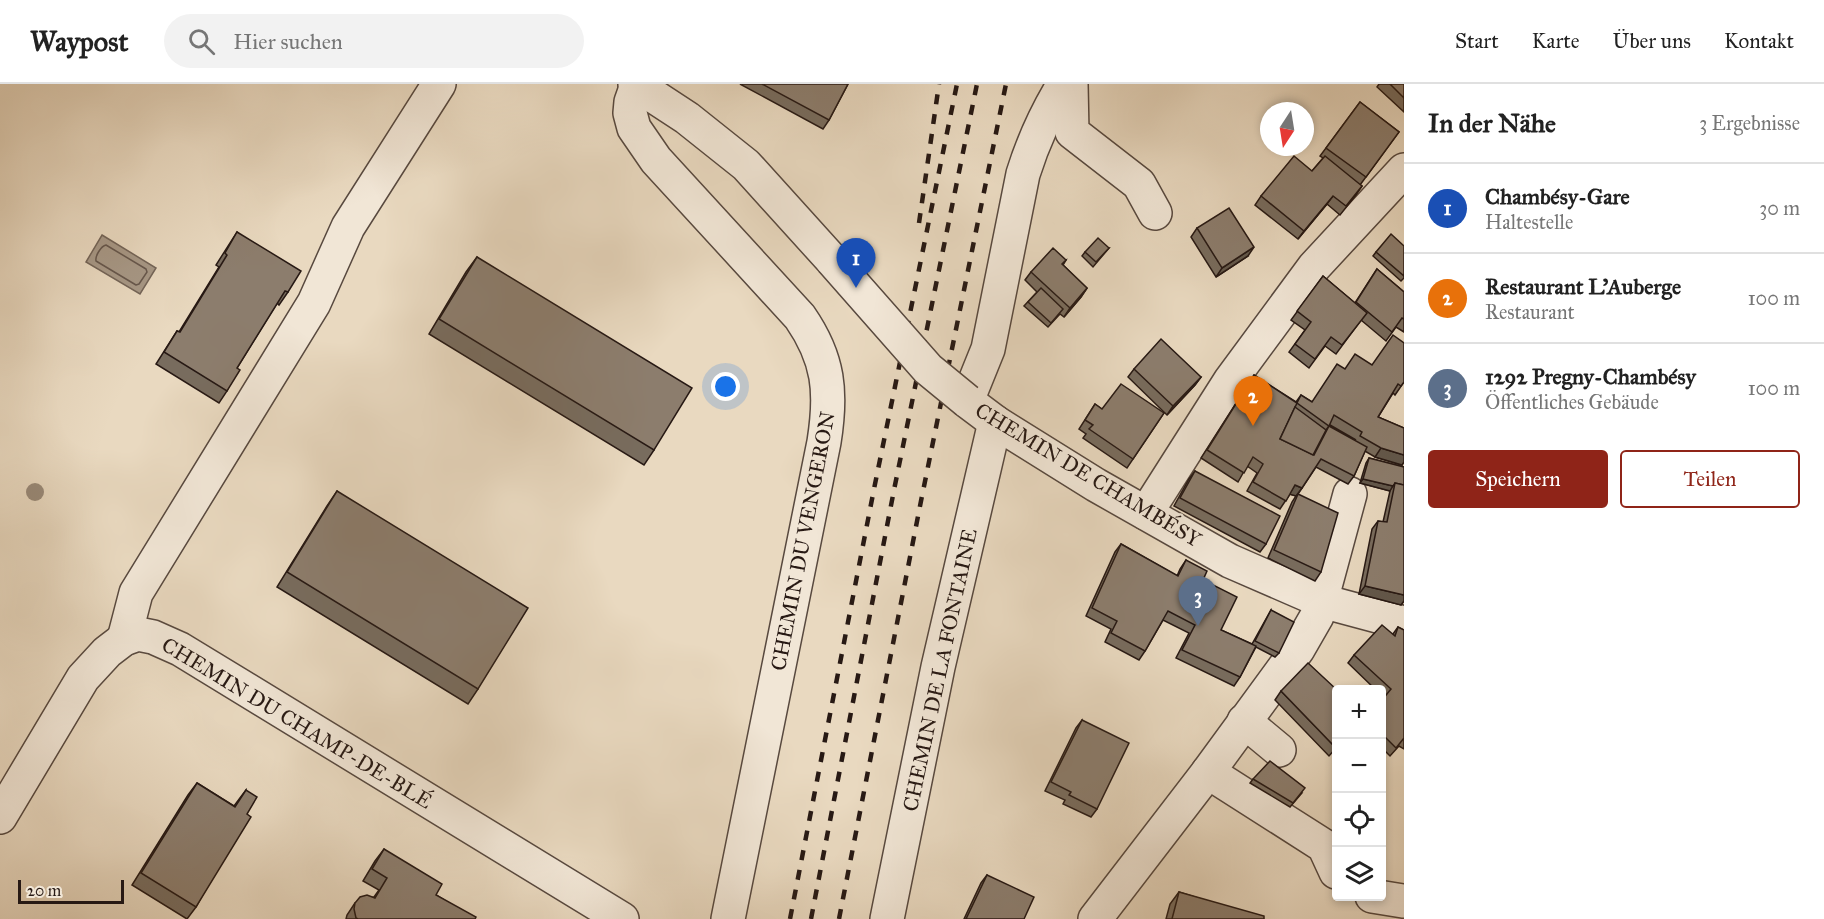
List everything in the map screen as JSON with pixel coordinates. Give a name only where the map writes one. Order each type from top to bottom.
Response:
[{"type":"street","points":[[0,816],[83,678],[107,652],[124,639],[136,593],[314,303],[348,227],[439,84]]},
{"type":"street","points":[[967,401],[988,349],[1023,174],[1031,148],[1045,117],[1064,84]]},
{"type":"street","points":[[1071,84],[1072,132],[1139,184],[1155,213]]},
{"type":"street","name":"CHEMIN DE CHAMBÉSY","points":[[636,85],[687,118],[746,165],[928,369],[995,422],[1078,474],[1230,561],[1322,601],[1404,623]]},
{"type":"street","name":"CHEMIN DU VENGERON","points":[[636,85],[630,113],[634,128],[656,160],[800,316],[815,341],[828,379],[828,415],[824,442],[728,919]]},
{"type":"street","points":[[1146,513],[1230,381],[1314,267],[1404,170]]},
{"type":"street","name":"CHEMIN DE LA FONTAINE","points":[[887,919],[938,667],[995,422]]},
{"type":"street","points":[[1095,919],[1299,649],[1317,616],[1322,601],[1350,494]]},
{"type":"street","name":"CHEMIN DU CHAMP-DE-BLÉ","points":[[124,639],[138,634],[153,637],[180,649],[622,919]]},
{"type":"street","points":[[1244,721],[1279,750]]},
{"type":"street","points":[[1208,772],[1324,846],[1332,863]]},
{"type":"water","points":[[102,235],[156,268],[140,294],[86,262]]},
{"type":"building","points":[[762,84],[848,84],[829,120]]},
{"type":"building","points":[[1390,84],[1404,84],[1404,98]]},
{"type":"building","points":[[1360,102],[1399,132],[1366,177],[1326,148]]},
{"type":"building","points":[[1294,156],[1312,171],[1325,156],[1362,186],[1346,206],[1333,196],[1304,231],[1261,196]]},
{"type":"building","points":[[1229,208],[1254,247],[1222,268],[1197,228]]},
{"type":"building","points":[[237,232],[301,271],[288,292],[285,291],[237,368],[240,370],[227,391],[164,352],[177,331],[180,332],[227,255],[225,253]]},
{"type":"building","points":[[1391,234],[1404,246],[1404,276],[1376,252]]},
{"type":"building","points":[[1098,238],[1109,248],[1096,262],[1085,252]]},
{"type":"building","points":[[1053,248],[1066,260],[1062,264],[1087,288],[1070,308],[1031,272]]},
{"type":"building","points":[[477,257],[692,388],[654,450],[439,319]]},
{"type":"building","points":[[1377,269],[1404,292],[1404,319],[1402,318],[1392,332],[1356,302]]},
{"type":"building","points":[[1323,276],[1367,313],[1342,345],[1331,337],[1315,359],[1295,344],[1311,322],[1297,311]]},
{"type":"building","points":[[1041,288],[1063,309],[1051,323],[1028,302]]},
{"type":"building","points":[[1393,335],[1404,343],[1404,382],[1401,386],[1398,384],[1378,417],[1404,428],[1404,455],[1381,448],[1360,436],[1362,432],[1334,415],[1329,426],[1297,403],[1301,395],[1312,402],[1337,364],[1345,369],[1355,354],[1372,365]]},
{"type":"building","points":[[1161,339],[1201,377],[1173,406],[1134,369]]},
{"type":"building","points":[[1254,375],[1297,403],[1280,439],[1314,455],[1329,426],[1367,447],[1354,476],[1321,459],[1302,488],[1295,485],[1286,501],[1253,482],[1263,464],[1253,457],[1244,473],[1207,450]]},
{"type":"building","points":[[1121,384],[1164,413],[1133,459],[1089,429],[1093,425],[1085,420],[1095,404],[1102,409]]},
{"type":"building","points":[[1295,407],[1326,430],[1313,455],[1280,439]]},
{"type":"building","points":[[1369,458],[1404,467],[1404,485],[1395,483],[1393,486],[1363,479]]},
{"type":"building","points":[[1195,471],[1280,516],[1266,544],[1180,498]]},
{"type":"building","points":[[1395,483],[1404,485],[1404,595],[1365,586],[1378,521],[1387,522]]},
{"type":"building","points":[[337,491],[528,608],[478,689],[287,572]]},
{"type":"building","points":[[1298,494],[1338,513],[1321,572],[1274,550]]},
{"type":"building","points":[[1121,544],[1178,576],[1186,560],[1207,571],[1203,580],[1237,597],[1221,630],[1256,646],[1240,677],[1182,650],[1195,625],[1168,611],[1145,651],[1111,633],[1117,621],[1092,608]]},
{"type":"building","points":[[1271,610],[1294,622],[1279,653],[1255,641]]},
{"type":"building","points":[[1382,625],[1395,636],[1398,627],[1404,630],[1404,738],[1396,748],[1386,738],[1386,695],[1391,689],[1354,655]]},
{"type":"building","points":[[1308,663],[1332,685],[1332,744],[1281,691]]},
{"type":"building","points":[[1082,720],[1129,743],[1097,809],[1069,795],[1071,792],[1051,782]]},
{"type":"building","points":[[1270,761],[1305,788],[1293,803],[1253,779]]},
{"type":"building","points":[[197,783],[235,807],[246,790],[257,797],[247,814],[251,817],[196,907],[141,873]]},
{"type":"building","points":[[384,849],[442,884],[436,895],[476,917],[475,919],[356,918],[355,903],[360,897],[367,895],[375,898],[387,878],[372,869]]},
{"type":"building","points":[[987,875],[1034,897],[1024,919],[966,919]]},
{"type":"building","points":[[1179,892],[1264,916],[1264,919],[1172,919]]},
{"type":"railway","points":[[919,223],[939,84]]},
{"type":"railway","points":[[790,919],[874,489],[957,84]]},
{"type":"railway","points":[[811,919],[894,490],[977,84]]},
{"type":"railway","points":[[839,919],[1006,84]]},
{"type":"place","name":"Chambésy-Gare","points":[[856,288]]},
{"type":"place","name":"Restaurant L'Auberge","points":[[1253,426]]},
{"type":"place","name":"1292 Pregny-Chambésy","points":[[1198,626]]}]
